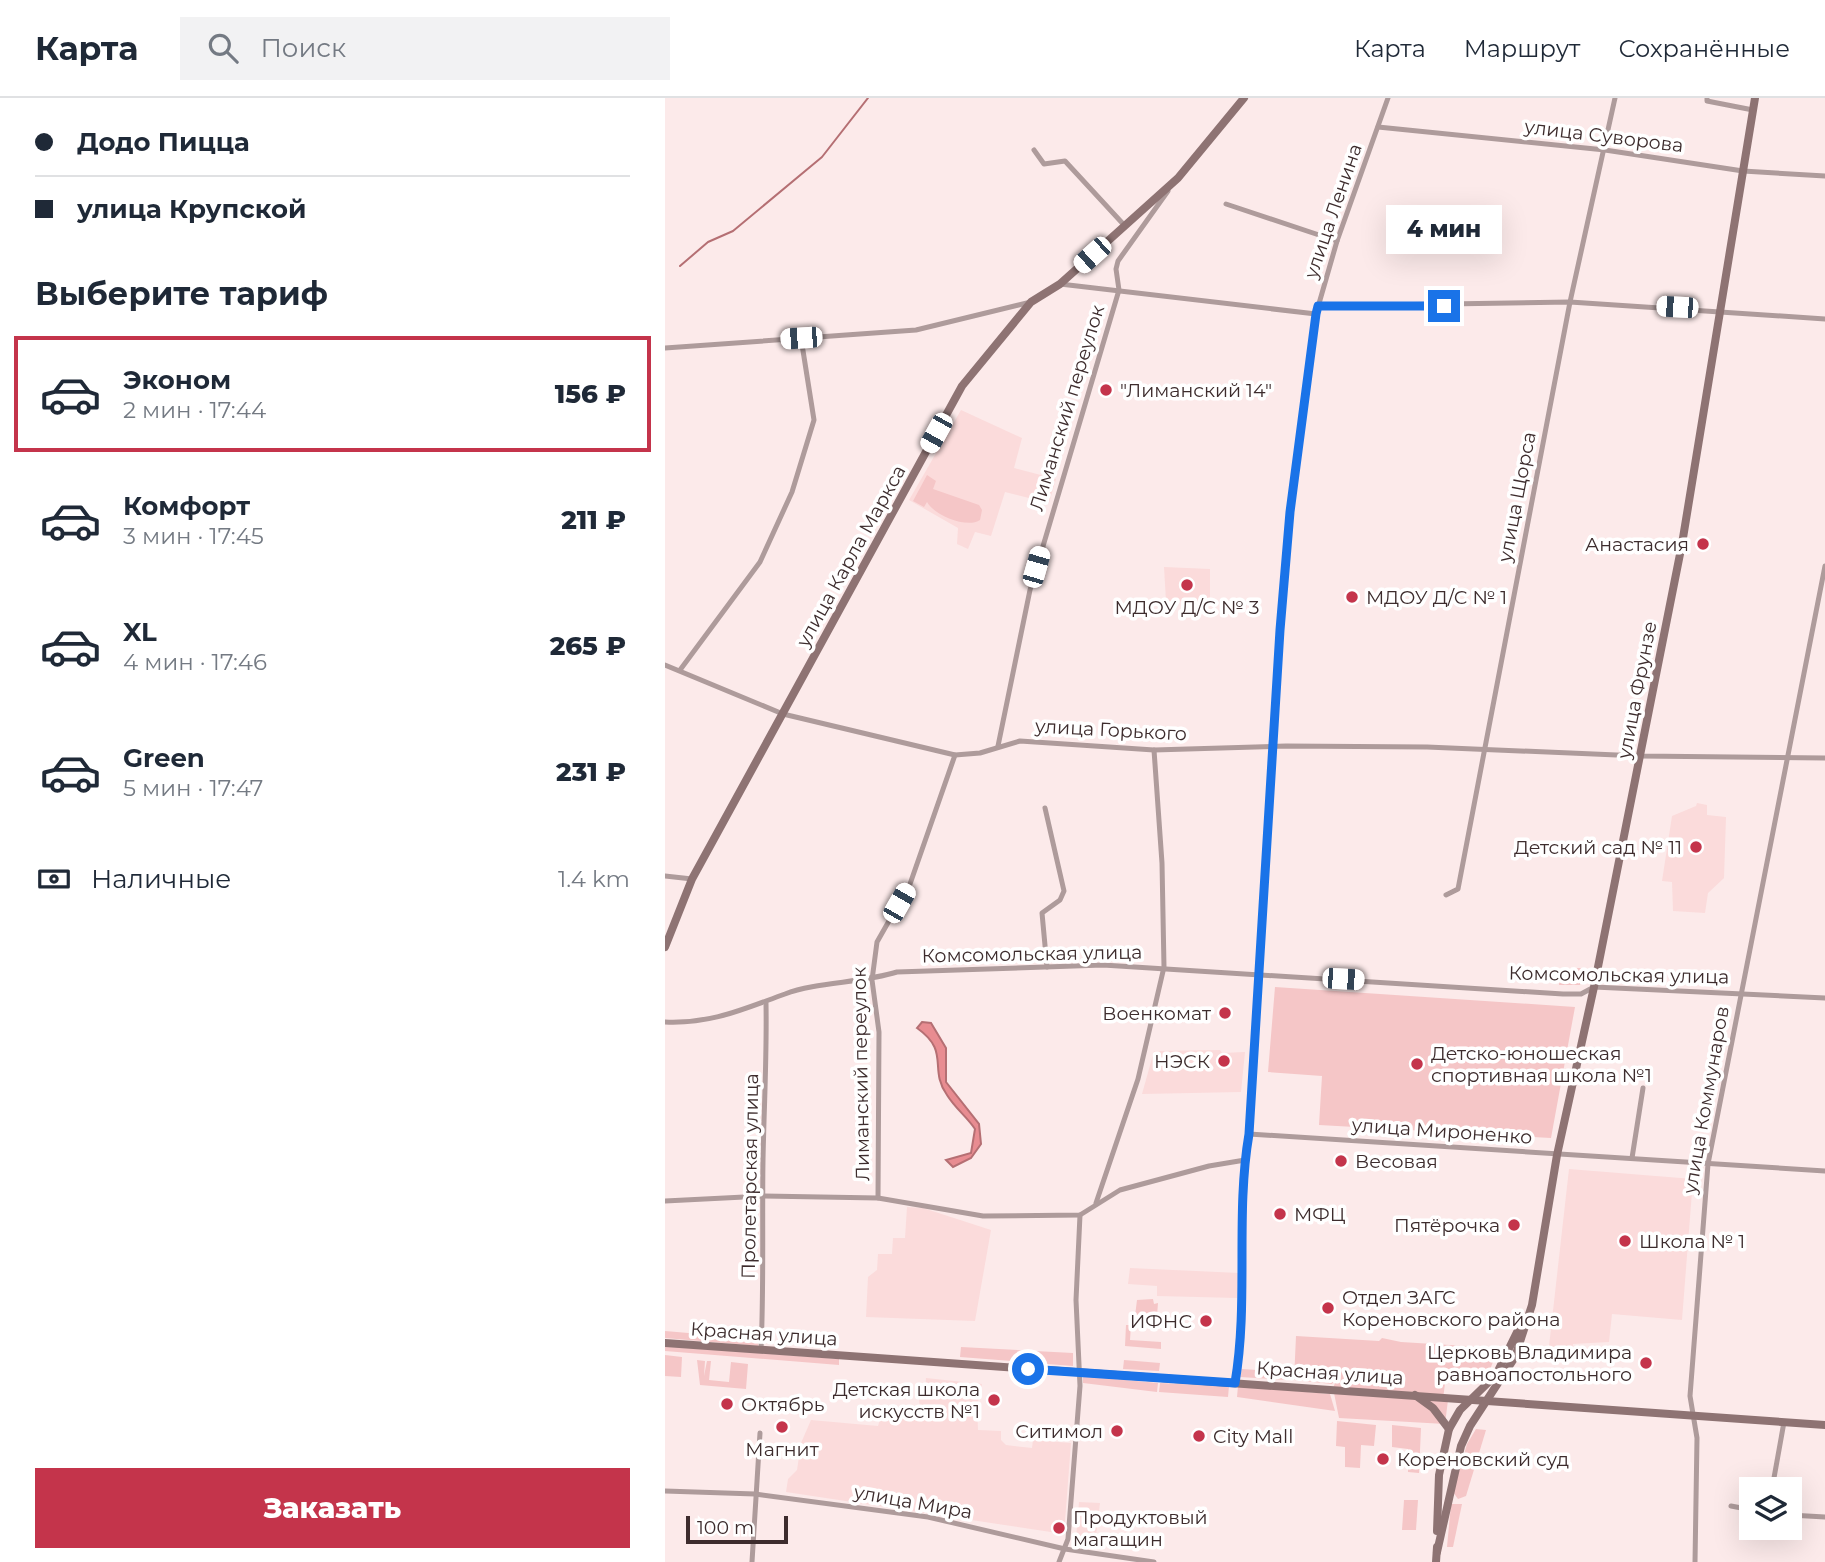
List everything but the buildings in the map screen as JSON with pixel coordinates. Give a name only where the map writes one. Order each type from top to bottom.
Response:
[{"type":"main road","name":"улица Карла Маркса","points":[[665,947],[692,878],[962,386],[1031,302],[1059,284],[1178,178],[1244,98]]},
{"type":"main road","name":"улица Фрунзе","points":[[1437,1552],[1461,1446],[1470,1426],[1515,1357],[1532,1305],[1557,1155],[1594,987],[1682,544],[1755,98]]},
{"type":"main road","name":"улица Фрунзе","points":[[1436,1562],[1439,1475],[1448,1429],[1460,1410],[1496,1375],[1518,1332],[1534,1285]]},
{"type":"main road","name":"Красная улица","points":[[665,1343],[1490,1399],[1825,1425]]},
{"type":"main road","points":[[1413,1394],[1433,1408],[1448,1429]]},
{"type":"street","name":"улица Ленина","points":[[1235,1383],[1241,1320],[1245,1160],[1249,1134],[1290,512],[1316,314],[1337,241],[1388,98]]},
{"type":"street","name":"улица Щорса","points":[[1446,895],[1458,890],[1487,749],[1570,302],[1615,98]]},
{"type":"street","points":[[1707,98],[1707,101],[1753,110]]},
{"type":"street","name":"улица Суворова","points":[[1378,127],[1605,150],[1743,171],[1825,176]]},
{"type":"street","points":[[1034,150],[1044,164],[1065,161],[1125,226]]},
{"type":"street","name":"Лиманский переулок","points":[[998,746],[1030,590],[1119,290],[1116,269],[1124,249],[1178,178]]},
{"type":"street","points":[[1226,204],[1337,241]]},
{"type":"street","points":[[1059,284],[1316,314]]},
{"type":"street","points":[[665,348],[916,330],[1031,302]]},
{"type":"street","points":[[1318,306],[1570,302],[1825,319]]},
{"type":"street","points":[[680,670],[760,562],[792,492],[814,420],[801,338]]},
{"type":"street","name":"улица Коммунаров","points":[[1695,1562],[1697,1438],[1692,1416],[1696,1285],[1708,1164],[1825,566]]},
{"type":"street","name":"улица Горького","points":[[665,665],[783,714],[955,755],[980,753],[1020,741],[1154,751],[1273,747],[1487,749],[1640,756],[1825,758]]},
{"type":"street","points":[[1095,1204],[1137,1079],[1164,967],[1162,863],[1154,751]]},
{"type":"street","name":"Лиманский переулок","points":[[878,1198],[879,1032],[872,980],[877,942],[910,884],[955,755]]},
{"type":"street","points":[[1045,808],[1064,891],[1060,900],[1042,914],[1047,967]]},
{"type":"street","points":[[665,876],[692,878]]},
{"type":"street","name":"Комсомольская улица","points":[[665,1022],[720,1019],[787,993],[872,980],[897,972],[1047,967],[1164,967],[1563,994],[1581,994],[1594,987],[1825,998]]},
{"type":"street","name":"Пролетарская улица","points":[[761,1349],[768,1078],[766,1003]]},
{"type":"street","points":[[1632,1158],[1643,1088]]},
{"type":"street","name":"улица Мироненко","points":[[1249,1134],[1825,1171]]},
{"type":"street","points":[[665,1200],[764,1196],[878,1198],[983,1216],[1080,1215],[1120,1190],[1209,1166],[1245,1160]]},
{"type":"street","points":[[1059,1562],[1065,1549],[1076,1465],[1081,1345],[1076,1300],[1080,1215]]},
{"type":"street","points":[[1774,1477],[1784,1422]]},
{"type":"street","points":[[751,1562],[760,1433]]},
{"type":"street","name":"улица Мира","points":[[665,1491],[755,1494],[928,1517],[1065,1549],[1154,1562]]},
{"type":"street","points":[[1731,1506],[1739,1508]]},
{"type":"street","points":[[1802,1516],[1825,1517]]},
{"type":"shaded area","points":[[961,410],[1022,438],[1014,468],[1056,479],[1049,503],[1005,492],[991,536],[975,532],[968,549],[957,544],[958,528],[909,500]]},
{"type":"shaded area","points":[[927,475],[936,481],[933,489],[979,505],[982,510],[980,520],[959,522],[936,512],[927,502],[924,507],[913,501]]},
{"type":"shaded area","name":"МДОУ Д/С № 3","points":[[1164,567],[1210,569],[1210,602],[1166,601]]},
{"type":"shaded area","name":"Детский сад № 11","points":[[1697,803],[1707,805],[1707,815],[1726,817],[1724,878],[1708,893],[1705,913],[1673,911],[1672,882],[1662,881],[1672,816],[1696,806]]},
{"type":"shaded area","points":[[1568,968],[1583,968],[1580,985],[1559,985],[1560,975]]},
{"type":"shaded area","name":"Детско-юношеская спортивная школа №1","points":[[1275,987],[1575,1007],[1551,1138],[1319,1125],[1322,1076],[1268,1072]]},
{"type":"shaded area","points":[[922,1022],[931,1023],[946,1048],[946,1082],[979,1124],[981,1144],[971,1158],[953,1167],[946,1160],[971,1153],[975,1129],[950,1100],[942,1085],[933,1045],[917,1028]]},
{"type":"shaded area","points":[[1220,1050],[1222,1053],[1245,1052],[1241,1092],[1142,1094],[1154,1051]]},
{"type":"shaded area","name":"Школа № 1","points":[[1569,1169],[1693,1179],[1682,1320],[1612,1314],[1609,1342],[1573,1344],[1571,1357],[1548,1355]]},
{"type":"shaded area","points":[[907,1207],[923,1208],[991,1230],[975,1321],[866,1317],[868,1277],[877,1270],[878,1254],[892,1254],[893,1238],[905,1238]]},
{"type":"shaded area","points":[[1130,1268],[1239,1273],[1237,1298],[1157,1296],[1157,1286],[1128,1284]]},
{"type":"shaded area","points":[[1153,1299],[1154,1304],[1158,1303],[1157,1316],[1162,1317],[1162,1326],[1134,1324],[1137,1300]]},
{"type":"shaded area","points":[[1126,1325],[1131,1325],[1130,1340],[1161,1342],[1161,1349],[1125,1346]]},
{"type":"shaded area","points":[[665,1331],[759,1339],[758,1346],[665,1338]]},
{"type":"shaded area","points":[[1296,1336],[1379,1341],[1382,1338],[1401,1342],[1498,1348],[1487,1378],[1439,1375],[1446,1376],[1443,1399],[1448,1400],[1445,1424],[1339,1418],[1333,1388],[1340,1371],[1332,1384],[1294,1380]]},
{"type":"shaded area","points":[[665,1346],[839,1359],[839,1365],[665,1351]]},
{"type":"shaded area","points":[[961,1347],[1073,1353],[1073,1366],[960,1357]]},
{"type":"shaded area","points":[[665,1355],[682,1357],[681,1377],[665,1376]]},
{"type":"shaded area","points":[[697,1360],[705,1361],[704,1376],[707,1361],[711,1361],[709,1380],[729,1382],[731,1362],[748,1364],[746,1389],[700,1385]]},
{"type":"shaded area","points":[[1124,1360],[1160,1363],[1159,1371],[1123,1369]]},
{"type":"shaded area","points":[[1242,1369],[1289,1372],[1288,1380],[1240,1377]]},
{"type":"shaded area","points":[[1083,1376],[1158,1383],[1157,1392],[1083,1383]]},
{"type":"shaded area","points":[[926,1378],[982,1384],[977,1406],[978,1430],[1001,1431],[1001,1440],[1006,1445],[1032,1448],[1033,1440],[1071,1443],[1064,1534],[786,1492],[788,1479],[797,1470],[801,1443],[811,1420],[878,1426],[883,1409],[920,1413],[919,1396],[925,1391]]},
{"type":"shaded area","points":[[1160,1383],[1229,1386],[1228,1397],[1159,1392]]},
{"type":"shaded area","points":[[1238,1386],[1330,1394],[1335,1411],[1237,1397]]},
{"type":"shaded area","points":[[1337,1421],[1376,1425],[1374,1446],[1361,1445],[1360,1468],[1345,1467],[1345,1447],[1336,1446]]},
{"type":"shaded area","points":[[1392,1425],[1421,1428],[1419,1473],[1408,1472],[1408,1449],[1392,1447]]},
{"type":"shaded area","points":[[1476,1429],[1486,1430],[1466,1496],[1458,1499],[1453,1492],[1467,1444]]},
{"type":"shaded area","points":[[1404,1500],[1418,1500],[1416,1530],[1402,1530]]},
{"type":"shaded area","points":[[1079,1502],[1100,1503],[1095,1544],[1076,1539]]},
{"type":"shaded area","points":[[1451,1504],[1462,1504],[1453,1547],[1447,1547]]},
{"type":"waterway","points":[[680,266],[708,242],[733,231],[822,157],[868,98]]},
{"type":"place","name":"\"Лиманский 14\"","points":[[1106,390]]},
{"type":"place","name":"Анастасия","points":[[1703,544]]},
{"type":"place","name":"МДОУ Д/С № 3","points":[[1187,585]]},
{"type":"place","name":"МДОУ Д/С № 1","points":[[1352,597]]},
{"type":"place","name":"Детский сад № 11","points":[[1696,847]]},
{"type":"place","name":"Военкомат","points":[[1225,1013]]},
{"type":"place","name":"НЭСК","points":[[1224,1061]]},
{"type":"place","name":"Детско-юношеская спортивная школа №1","points":[[1417,1064]]},
{"type":"place","name":"Весовая","points":[[1341,1161]]},
{"type":"place","name":"МФЦ","points":[[1280,1214]]},
{"type":"place","name":"Пятёрочка","points":[[1514,1225]]},
{"type":"place","name":"Школа № 1","points":[[1625,1241]]},
{"type":"place","name":"Отдел ЗАГС Кореновского района","points":[[1328,1308]]},
{"type":"place","name":"ИФНС","points":[[1206,1321]]},
{"type":"place","name":"Церковь Владимира равноапостольного","points":[[1646,1363]]},
{"type":"place","name":"Детская школа искусств №1","points":[[994,1400]]},
{"type":"place","name":"Октябрь","points":[[727,1404]]},
{"type":"place","name":"Магнит","points":[[782,1427]]},
{"type":"place","name":"Ситимол","points":[[1117,1431]]},
{"type":"place","name":"City Mall","points":[[1199,1436]]},
{"type":"place","name":"Кореновский суд","points":[[1383,1459]]},
{"type":"place","name":"Продуктовый магащин","points":[[1059,1528]]},
{"type":"route","points":[[1028,1369],[1235,1383],[1239,1357],[1245,1160],[1249,1134],[1280,630],[1290,512],[1316,314],[1318,306],[1444,306]]}]
